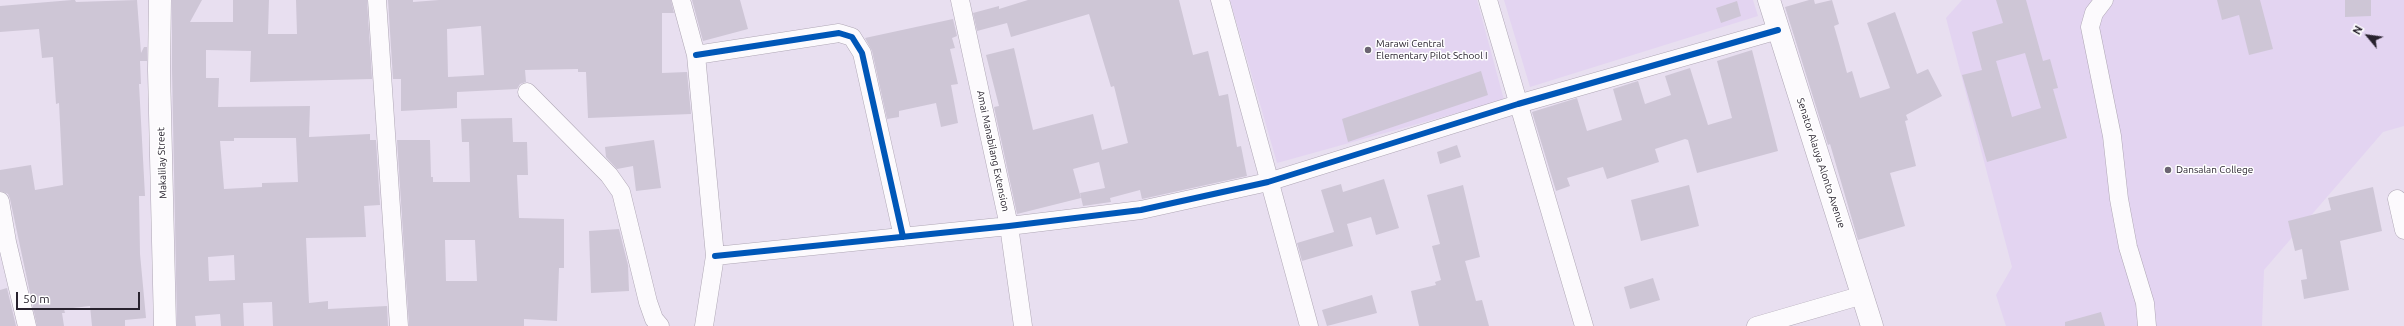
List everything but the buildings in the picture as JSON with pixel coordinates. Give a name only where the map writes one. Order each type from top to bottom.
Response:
[{"type":"main road","name":"Makalilay Street","points":[[160,0],[159,70],[165,326]]},
{"type":"main road","name":"Senator Alauya Alonto Avenue","points":[[1769,0],[1872,326]]},
{"type":"street","points":[[377,0],[399,326]]},
{"type":"street","points":[[681,0],[696,55],[715,256],[704,326]]},
{"type":"street","name":"Amai Manabilang Extension","points":[[960,0],[1009,226],[1023,326]]},
{"type":"street","points":[[1220,0],[1268,182],[1309,326]]},
{"type":"street","points":[[1488,0],[1584,326]]},
{"type":"street","points":[[2104,0],[2094,13],[2090,27],[2112,136],[2119,199],[2128,247],[2145,303],[2147,326]]},
{"type":"street","points":[[715,256],[1009,226],[1141,210],[1268,182],[1518,104],[1778,30]]},
{"type":"street","points":[[696,55],[838,33],[852,37],[862,53],[903,237]]},
{"type":"street","points":[[527,92],[609,175],[621,192],[648,302],[654,319],[660,326]]},
{"type":"street","points":[[2397,199],[2404,230]]},
{"type":"street","points":[[0,201],[7,242],[27,326]]},
{"type":"street","points":[[1756,326],[1863,295]]},
{"type":"shaded area","name":"Marawi Central Elementary Pilot School I","points":[[1230,0],[1477,0],[1504,100],[1277,163]]},
{"type":"shaded area","points":[[1504,0],[1753,0],[1758,16],[1530,87]]},
{"type":"shaded area","name":"Dansalan College","points":[[1962,0],[2404,0],[2404,126],[2383,132],[2264,270],[2262,326],[2006,326],[1996,295],[2012,267],[1946,18]]},
{"type":"cycle path","points":[[715,256],[1009,226],[1141,210],[1268,182],[1518,104],[1778,30]]},
{"type":"cycle path","points":[[696,55],[839,33],[852,37],[862,53],[903,237]]},
{"type":"place","name":"Marawi Central Elementary Pilot School I","points":[[1368,50]]},
{"type":"place","name":"Dansalan College","points":[[2168,170]]}]
